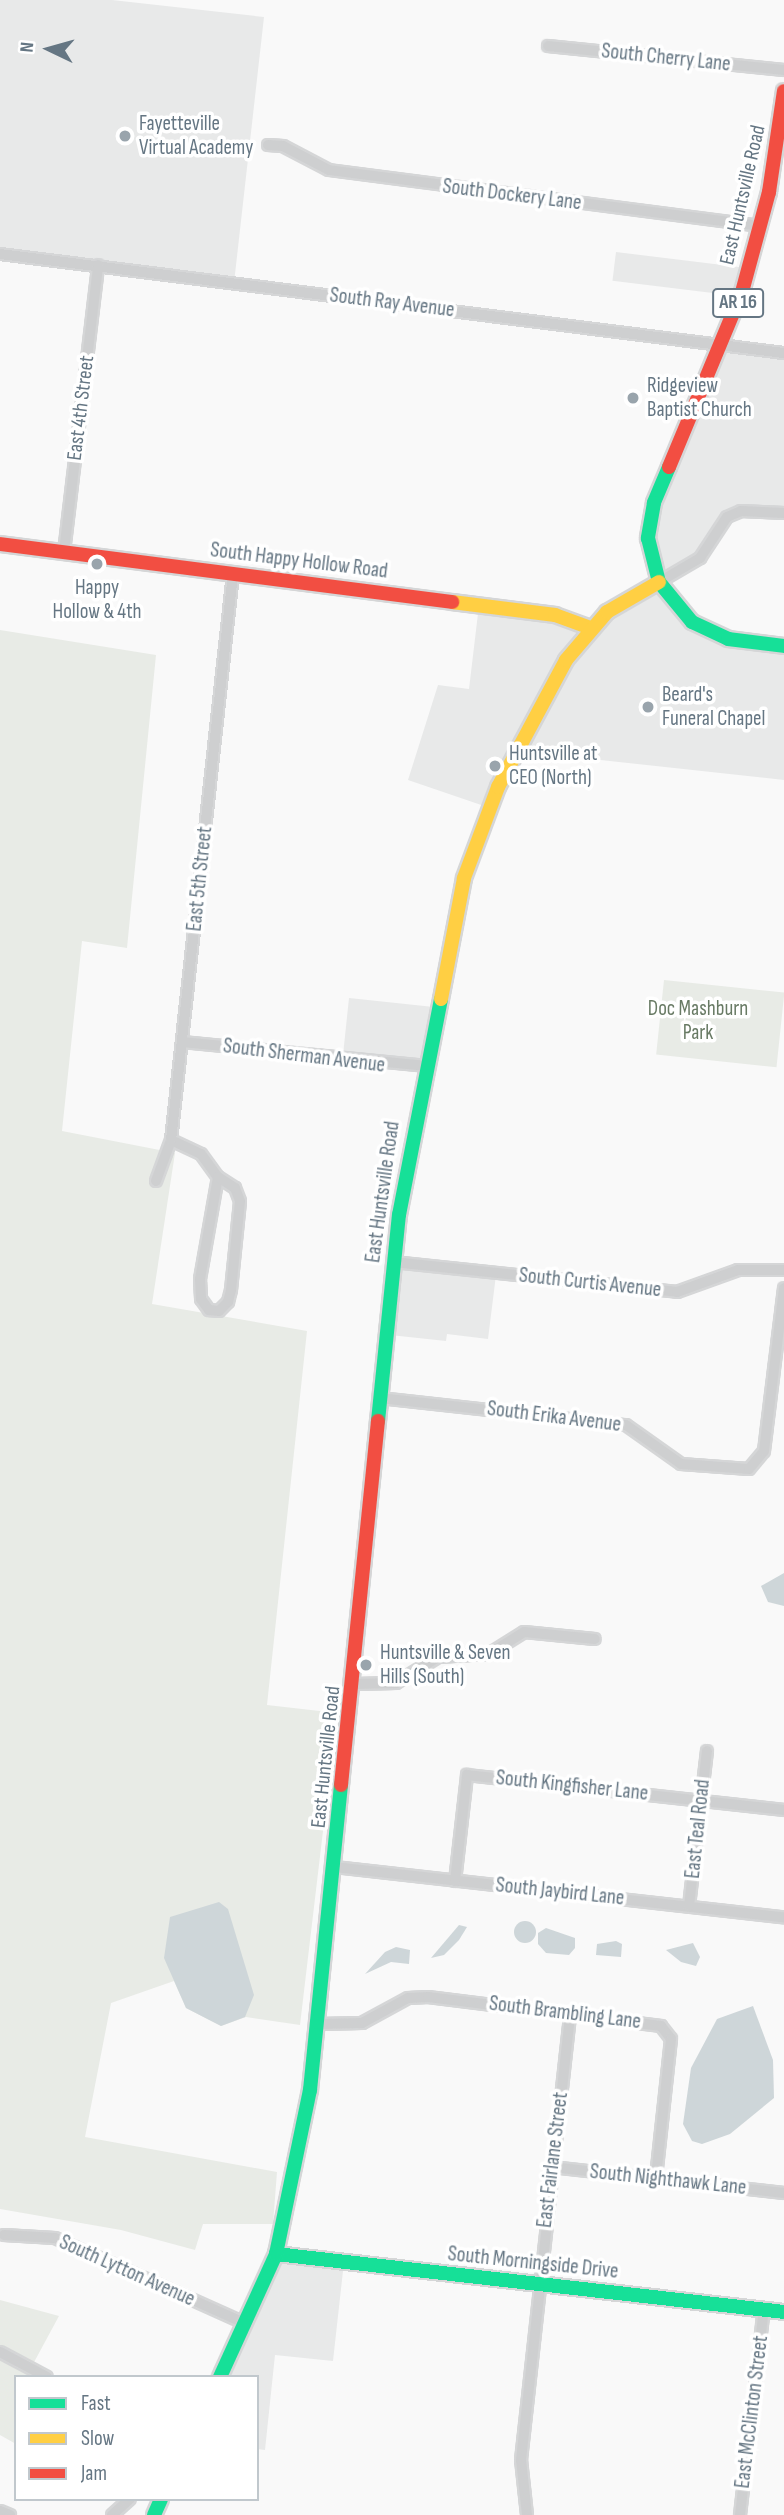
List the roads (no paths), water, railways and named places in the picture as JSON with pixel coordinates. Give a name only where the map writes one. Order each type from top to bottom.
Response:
[{"type":"main road","name":"East Huntsville Road","points":[[221,2375],[276,2254],[319,2024],[393,1262],[425,1066],[464,878],[486,816],[566,660],[591,628],[629,597],[659,582],[650,558],[650,516],[723,345],[761,226],[784,91]]},
{"type":"main road","name":"South Happy Hollow Road","points":[[0,544],[555,615],[591,628]]},
{"type":"main road","name":"AR 16","points":[[659,582],[679,611],[707,631],[728,639],[784,646]]},
{"type":"main road","name":"South Morningside Drive","points":[[276,2254],[784,2312]]},
{"type":"street","name":"South Cherry Lane","points":[[548,46],[784,70]]},
{"type":"street","name":"South Dockery Lane","points":[[268,145],[282,146],[329,170],[761,226]]},
{"type":"street","name":"South Ray Avenue","points":[[0,254],[784,353]]},
{"type":"street","name":"East 4th Street","points":[[64,552],[98,265]]},
{"type":"street","points":[[659,582],[700,558],[727,517],[741,511],[784,513]]},
{"type":"street","name":"East 5th Street","points":[[156,1181],[171,1140],[233,574]]},
{"type":"street","name":"South Sherman Avenue","points":[[183,1042],[425,1066]]},
{"type":"street","points":[[171,1140],[201,1154],[218,1177],[235,1188],[240,1201],[231,1290],[228,1303],[219,1311],[209,1310],[201,1299],[200,1279],[218,1177]]},
{"type":"street","name":"South Curtis Avenue","points":[[393,1262],[677,1292],[738,1270],[784,1270]]},
{"type":"street","name":"South Erika Avenue","points":[[380,1398],[626,1425],[681,1464],[741,1470],[755,1466],[764,1451],[784,1288]]},
{"type":"street","points":[[354,1684],[396,1683],[438,1657],[489,1654],[524,1632],[595,1639]]},
{"type":"street","name":"East Teal Road","points":[[690,1906],[707,1751]]},
{"type":"street","name":"South Kingfisher Lane","points":[[455,1881],[467,1775],[784,1810]]},
{"type":"street","name":"South Jaybird Lane","points":[[335,1867],[784,1917]]},
{"type":"street","name":"South Brambling Lane","points":[[319,2024],[362,2024],[408,1998],[428,1997],[652,2023],[668,2031],[671,2051],[656,2178]]},
{"type":"street","name":"East Fairlane Street","points":[[531,2514],[521,2460],[570,2013]]},
{"type":"street","name":"South Nighthawk Lane","points":[[552,2167],[784,2193]]},
{"type":"street","name":"South Lytton Avenue","points":[[4,2235],[55,2238],[246,2324]]},
{"type":"street","name":"East McClinton Street","points":[[740,2515],[764,2309]]},
{"type":"street","points":[[0,2352],[43,2375]]},
{"type":"street","points":[[112,2515],[128,2501]]},
{"type":"street","points":[[0,2511],[10,2515]]},
{"type":"place","name":"Fayetteville Virtual Academy","points":[[125,136]]},
{"type":"place","name":"Ridgeview Baptist Church","points":[[633,398]]},
{"type":"place","name":"Happy Hollow & 4th","points":[[97,564]]},
{"type":"place","name":"Beard's Funeral Chapel","points":[[648,707]]},
{"type":"place","name":"Huntsville at CEO (North)","points":[[495,766]]},
{"type":"place","name":"Huntsville & Seven Hills (South)","points":[[366,1665]]},
{"type":"park label","name":"Doc Mashburn Park","points":[[698,1021]]}]
